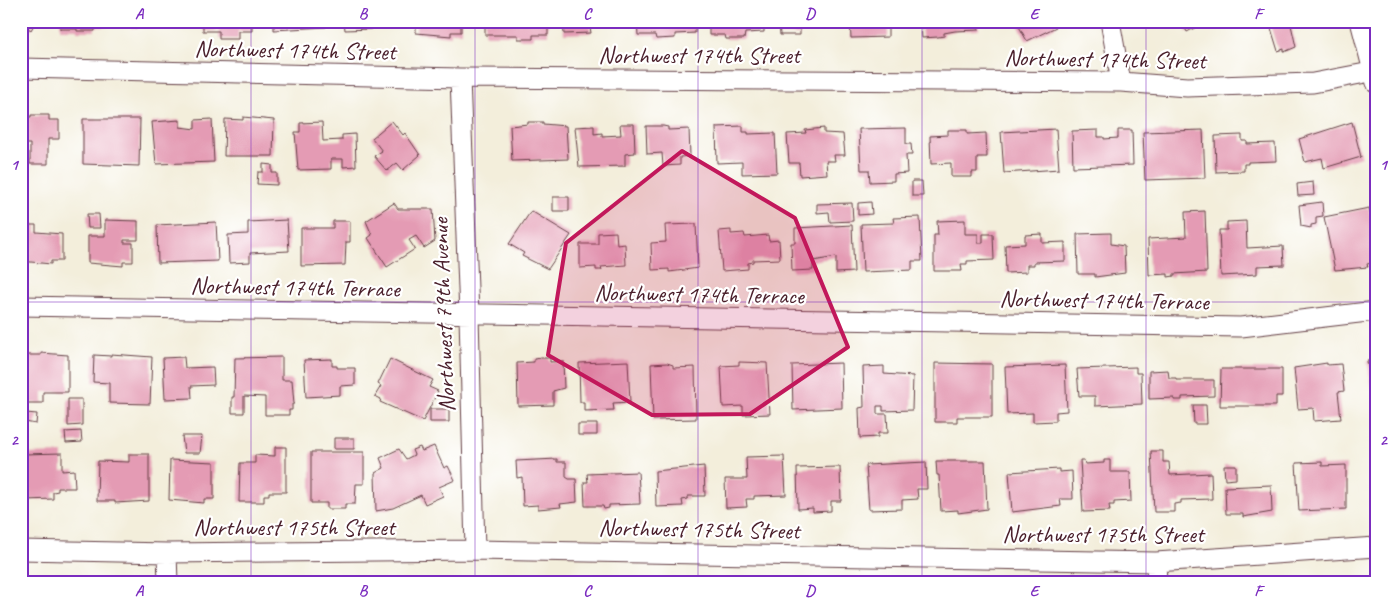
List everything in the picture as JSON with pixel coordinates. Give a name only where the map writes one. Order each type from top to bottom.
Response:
[{"type":"street","points":[[1110,21],[1122,82]]},
{"type":"street","points":[[1360,21],[1375,75]]},
{"type":"street","name":"Northwest 174th Street","points":[[21,68],[460,78],[1122,82],[1187,87],[1314,82],[1375,75]]},
{"type":"street","name":"Northwest 79th Avenue","points":[[460,78],[475,550]]},
{"type":"street","name":"Northwest 174th Terrace","points":[[21,306],[469,316],[1241,327],[1376,311]]},
{"type":"street","name":"Northwest 175th Street","points":[[21,550],[167,553],[475,550],[1156,562],[1376,547]]},
{"type":"street","points":[[167,553],[168,583]]},
{"type":"street","points":[[1156,562],[1157,583]]},
{"type":"highlighted area","points":[[682,151],[795,218],[848,347],[750,414],[652,415],[548,355],[566,243]]},
{"type":"building","points":[[21,21],[36,21],[31,30],[23,25],[21,27]]},
{"type":"building","points":[[60,21],[107,21],[107,27],[95,27],[95,31],[60,29]]},
{"type":"building","points":[[131,21],[158,21],[158,27],[131,28]]},
{"type":"building","points":[[203,21],[252,21],[252,31],[238,31],[238,39],[219,39],[219,31],[203,31]]},
{"type":"building","points":[[274,21],[326,21],[326,27],[274,30]]},
{"type":"building","points":[[344,21],[372,21],[372,29],[345,30]]},
{"type":"building","points":[[416,21],[461,21],[461,32],[451,32],[451,36],[416,33]]},
{"type":"building","points":[[485,21],[548,21],[548,35],[533,35],[533,39],[518,39],[518,35],[485,35]]},
{"type":"building","points":[[563,21],[612,21],[612,23],[595,24],[595,26],[590,27],[591,33],[564,34]]},
{"type":"building","points":[[637,21],[695,21],[695,33],[675,34],[675,38],[656,39],[655,35],[638,35]]},
{"type":"building","points":[[709,21],[764,21],[764,32],[745,33],[744,39],[726,39],[725,35],[709,35]]},
{"type":"building","points":[[779,21],[829,21],[829,23],[807,24],[807,26],[800,27],[800,35],[780,35]]},
{"type":"building","points":[[850,21],[900,21],[900,27],[888,27],[888,37],[851,38]]},
{"type":"building","points":[[921,21],[978,21],[979,30],[955,31],[944,33],[944,36],[922,38]]},
{"type":"building","points":[[1016,21],[1061,21],[1055,24],[1056,27],[1027,41]]},
{"type":"building","points":[[1181,21],[1201,21],[1202,24],[1187,32]]},
{"type":"building","points":[[1273,21],[1293,21],[1294,24],[1291,25],[1296,47],[1284,52],[1284,49],[1278,51],[1270,25],[1273,25]]},
{"type":"building","points":[[31,115],[49,115],[49,120],[59,120],[59,139],[48,139],[48,164],[30,164],[30,144],[21,144],[21,117],[31,117]]},
{"type":"building","points":[[243,117],[274,120],[273,156],[224,156],[225,119],[243,120]]},
{"type":"building","points":[[83,119],[140,119],[139,166],[83,164]]},
{"type":"building","points":[[212,119],[214,162],[156,164],[152,122],[180,120],[180,127],[195,129],[195,120]]},
{"type":"building","points":[[392,121],[403,135],[405,133],[420,155],[403,170],[397,163],[387,171],[374,156],[382,151],[372,138]]},
{"type":"building","points":[[322,122],[323,141],[342,140],[342,135],[355,134],[356,166],[343,167],[343,159],[331,159],[331,169],[298,170],[295,132],[300,132],[300,123]]},
{"type":"building","points":[[528,122],[543,122],[543,124],[566,126],[568,159],[512,161],[510,126],[528,124]]},
{"type":"building","points":[[1352,122],[1361,157],[1324,168],[1322,158],[1305,162],[1299,139]]},
{"type":"building","points":[[620,124],[634,124],[635,153],[625,154],[625,166],[579,167],[575,127],[594,126],[594,134],[602,133],[602,136],[621,135]]},
{"type":"building","points":[[646,126],[663,126],[668,127],[668,130],[689,129],[690,156],[680,157],[680,165],[663,166],[662,153],[647,154]]},
{"type":"building","points":[[743,126],[743,132],[748,132],[748,134],[775,133],[777,173],[742,174],[742,162],[717,163],[716,127]]},
{"type":"building","points":[[824,128],[824,133],[843,134],[845,155],[834,155],[835,161],[826,161],[827,174],[800,176],[799,163],[789,163],[787,134],[806,133],[805,130]]},
{"type":"building","points":[[906,128],[906,144],[911,144],[912,155],[906,155],[907,173],[894,174],[894,181],[870,182],[869,170],[861,170],[859,129]]},
{"type":"building","points":[[1056,129],[1059,169],[1004,173],[1001,132]]},
{"type":"building","points":[[948,130],[967,130],[967,134],[986,133],[987,157],[977,157],[977,172],[972,172],[972,177],[951,177],[951,163],[931,164],[930,136],[948,135]]},
{"type":"building","points":[[1098,130],[1098,137],[1104,137],[1104,139],[1118,138],[1118,130],[1132,130],[1133,165],[1073,167],[1072,131]]},
{"type":"building","points":[[1203,130],[1205,178],[1145,180],[1143,132]]},
{"type":"building","points":[[1242,135],[1242,141],[1247,141],[1247,144],[1275,143],[1276,161],[1248,162],[1248,164],[1244,164],[1244,171],[1216,172],[1215,136]]},
{"type":"building","points":[[263,164],[272,165],[272,173],[277,173],[277,185],[257,184],[258,172],[263,172]]},
{"type":"building","points":[[912,181],[922,181],[923,196],[912,196]]},
{"type":"building","points":[[1313,182],[1314,195],[1298,196],[1297,184]]},
{"type":"building","points":[[553,197],[569,197],[569,211],[553,211]]},
{"type":"building","points":[[871,202],[872,214],[858,215],[858,203]]},
{"type":"building","points":[[1322,202],[1323,216],[1316,217],[1316,224],[1311,225],[1311,228],[1301,226],[1299,205]]},
{"type":"building","points":[[394,203],[398,209],[433,209],[435,241],[424,248],[416,236],[409,240],[415,249],[387,267],[368,238],[372,235],[366,221]]},
{"type":"building","points":[[852,203],[853,221],[830,222],[829,212],[817,213],[817,204]]},
{"type":"building","points":[[1369,208],[1376,239],[1376,262],[1367,264],[1368,267],[1335,270],[1324,217]]},
{"type":"building","points":[[531,211],[571,235],[548,269],[522,256],[524,253],[509,244]]},
{"type":"building","points":[[1205,211],[1207,272],[1174,274],[1174,276],[1168,277],[1168,274],[1149,275],[1148,239],[1186,237],[1185,212]]},
{"type":"building","points":[[87,214],[99,214],[100,228],[88,228]]},
{"type":"building","points":[[920,217],[922,261],[912,261],[912,270],[863,272],[861,224],[894,223],[893,218]]},
{"type":"building","points":[[105,220],[138,221],[138,240],[124,240],[124,243],[133,243],[133,262],[123,262],[123,266],[88,263],[88,236],[105,236]]},
{"type":"building","points":[[287,220],[289,251],[250,253],[250,262],[229,263],[228,235],[248,234],[248,222]]},
{"type":"building","points":[[965,220],[965,234],[978,234],[978,243],[983,243],[983,234],[993,234],[994,260],[967,261],[967,264],[961,264],[962,271],[934,271],[934,235],[938,235],[937,221]]},
{"type":"building","points":[[333,221],[350,221],[350,242],[346,242],[345,265],[301,266],[301,228],[333,228]]},
{"type":"building","points":[[1246,221],[1247,248],[1283,246],[1284,265],[1257,266],[1257,274],[1221,276],[1219,230],[1227,230],[1227,222]]},
{"type":"building","points":[[216,222],[218,261],[158,263],[157,225]]},
{"type":"building","points":[[696,224],[698,268],[669,272],[669,269],[652,270],[651,243],[666,242],[665,225]]},
{"type":"building","points":[[21,225],[36,225],[36,232],[62,234],[62,261],[51,261],[51,264],[21,261]]},
{"type":"building","points":[[852,225],[854,272],[836,273],[836,257],[813,261],[813,270],[792,271],[791,243],[795,243],[795,228]]},
{"type":"building","points":[[731,230],[731,234],[744,233],[745,237],[768,235],[769,241],[779,240],[780,259],[753,260],[753,262],[748,263],[748,269],[722,271],[719,231]]},
{"type":"building","points":[[616,232],[617,245],[625,244],[626,265],[601,267],[602,270],[596,270],[596,267],[580,268],[580,244],[598,244],[598,233]]},
{"type":"building","points":[[1111,233],[1111,244],[1124,246],[1125,273],[1095,277],[1095,274],[1078,274],[1077,234]]},
{"type":"building","points":[[1042,234],[1042,243],[1065,242],[1065,261],[1034,262],[1034,265],[1027,265],[1027,272],[1006,273],[1005,245],[1025,244],[1025,235]]},
{"type":"building","points":[[41,353],[68,355],[68,392],[43,392],[43,403],[22,403],[22,355],[41,355]]},
{"type":"building","points":[[111,354],[152,357],[150,404],[109,403],[109,383],[93,382],[94,355],[111,356]]},
{"type":"building","points":[[184,357],[185,368],[213,367],[214,385],[191,386],[192,398],[165,399],[163,358]]},
{"type":"building","points":[[282,357],[282,380],[292,380],[294,404],[292,404],[292,410],[289,410],[289,415],[265,415],[265,397],[244,396],[244,413],[232,413],[235,358]]},
{"type":"building","points":[[550,358],[550,362],[563,361],[564,388],[553,391],[553,405],[518,406],[517,363],[534,362],[534,359]]},
{"type":"building","points":[[332,359],[332,366],[337,366],[337,368],[355,368],[355,385],[340,386],[340,395],[306,397],[304,360]]},
{"type":"building","points":[[390,359],[433,380],[429,387],[438,391],[423,421],[380,402],[381,399],[375,396],[381,386],[378,384]]},
{"type":"building","points":[[1376,360],[1376,397],[1374,397],[1367,361]]},
{"type":"building","points":[[628,361],[630,402],[613,403],[614,410],[584,411],[584,402],[580,402],[579,363]]},
{"type":"building","points":[[739,362],[767,363],[770,414],[743,415],[743,406],[723,407],[721,366],[739,365]]},
{"type":"building","points":[[667,363],[673,365],[673,368],[695,367],[696,419],[653,420],[651,364]]},
{"type":"building","points":[[841,363],[842,408],[793,410],[792,365]]},
{"type":"building","points":[[935,363],[992,364],[992,417],[957,417],[957,422],[935,422]]},
{"type":"building","points":[[1327,363],[1327,365],[1341,364],[1344,391],[1338,392],[1341,419],[1314,421],[1313,408],[1298,409],[1294,368]]},
{"type":"building","points":[[1065,365],[1067,411],[1056,412],[1056,421],[1033,422],[1033,413],[1007,414],[1005,367]]},
{"type":"building","points":[[884,366],[884,374],[913,376],[912,410],[883,411],[883,406],[877,406],[877,414],[887,414],[888,433],[878,433],[878,437],[860,438],[859,408],[864,407],[863,367]]},
{"type":"building","points":[[1136,367],[1136,373],[1141,373],[1142,404],[1095,406],[1095,396],[1079,396],[1077,369]]},
{"type":"building","points":[[1221,369],[1282,369],[1282,396],[1276,396],[1276,406],[1220,406]]},
{"type":"building","points":[[1168,370],[1169,378],[1176,378],[1176,380],[1214,380],[1214,396],[1182,397],[1182,400],[1174,400],[1174,398],[1149,399],[1149,371]]},
{"type":"building","points":[[68,399],[82,399],[82,425],[68,426]]},
{"type":"building","points":[[1193,405],[1206,405],[1207,424],[1194,424]]},
{"type":"building","points":[[430,409],[449,409],[449,422],[430,422]]},
{"type":"building","points":[[26,413],[37,414],[36,424],[25,422]]},
{"type":"building","points":[[578,424],[597,424],[597,435],[578,435]]},
{"type":"building","points":[[81,431],[82,442],[66,443],[65,432]]},
{"type":"building","points":[[182,436],[202,436],[200,453],[184,453]]},
{"type":"building","points":[[334,438],[354,438],[354,449],[334,449]]},
{"type":"building","points":[[434,446],[444,468],[448,466],[455,480],[439,487],[443,496],[425,504],[421,495],[393,508],[376,511],[375,473],[384,468],[380,458],[399,449],[406,459],[414,455],[412,450],[420,447],[422,451]]},
{"type":"building","points":[[275,447],[286,447],[286,492],[269,492],[269,495],[264,495],[264,502],[239,502],[240,463],[255,463],[255,455],[275,456]]},
{"type":"building","points":[[1151,451],[1163,451],[1163,462],[1169,462],[1170,475],[1211,473],[1212,499],[1181,500],[1181,503],[1174,504],[1174,512],[1154,512]]},
{"type":"building","points":[[311,452],[364,452],[364,484],[356,484],[355,504],[345,504],[345,509],[327,509],[327,503],[311,503]]},
{"type":"building","points":[[62,453],[62,471],[74,470],[75,488],[58,488],[58,491],[53,492],[53,499],[26,500],[24,454]]},
{"type":"building","points":[[129,454],[149,454],[149,501],[115,503],[115,501],[97,501],[98,461],[129,462]]},
{"type":"building","points":[[784,456],[786,495],[754,496],[754,499],[746,499],[747,507],[726,508],[725,479],[747,479],[746,457]]},
{"type":"building","points":[[557,459],[557,462],[566,462],[566,477],[576,479],[577,502],[560,504],[561,507],[538,509],[538,505],[523,506],[522,477],[517,478],[516,461]]},
{"type":"building","points":[[170,460],[214,462],[214,499],[204,499],[204,503],[169,500]]},
{"type":"building","points":[[1080,460],[1084,460],[1085,464],[1104,463],[1104,460],[1110,460],[1110,472],[1130,472],[1131,501],[1114,502],[1114,505],[1109,505],[1110,511],[1083,512]]},
{"type":"building","points":[[936,461],[985,461],[987,509],[958,513],[958,510],[941,511],[939,475],[937,475]]},
{"type":"building","points":[[926,462],[927,489],[917,489],[918,499],[902,500],[902,509],[869,510],[866,465]]},
{"type":"building","points":[[1322,462],[1322,466],[1346,465],[1346,509],[1299,511],[1296,463]]},
{"type":"building","points":[[1224,465],[1236,465],[1236,479],[1225,480]]},
{"type":"building","points":[[704,466],[705,496],[688,496],[688,499],[682,500],[683,506],[656,507],[655,471]]},
{"type":"building","points":[[840,467],[841,501],[831,501],[831,511],[813,512],[813,508],[798,509],[797,468]]},
{"type":"building","points":[[1059,469],[1059,472],[1072,471],[1073,499],[1060,499],[1061,506],[1012,512],[1009,472]]},
{"type":"building","points":[[638,472],[640,504],[609,505],[609,508],[604,509],[603,506],[585,506],[584,482],[588,482],[587,474]]},
{"type":"building","points":[[1271,485],[1272,512],[1243,517],[1243,514],[1226,514],[1225,487]]}]
